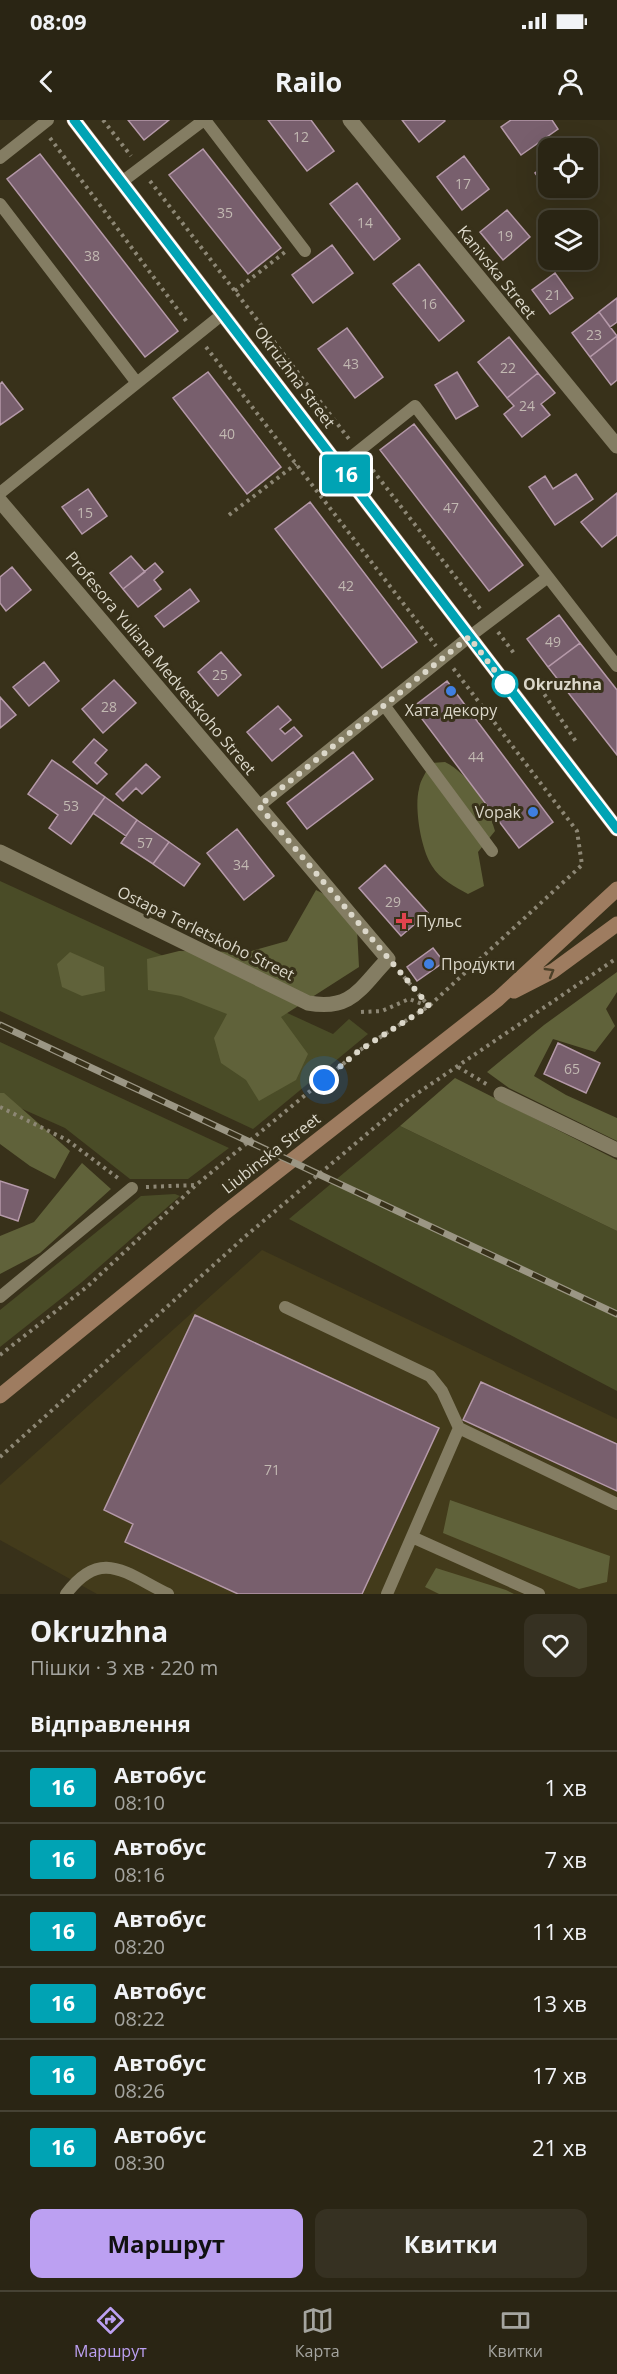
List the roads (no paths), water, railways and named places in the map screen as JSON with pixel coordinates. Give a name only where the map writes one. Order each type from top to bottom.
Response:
[{"type":"main road","name":"Okruzhna Street","points":[[74,120],[123,181],[617,829]]},
{"type":"main road","name":"Liubinska Street","points":[[0,1396],[222,1215],[498,999],[617,889]]},
{"type":"main road","points":[[498,999],[553,971],[617,924]]},
{"type":"street","name":"Kanivska Street","points":[[350,120],[617,446]]},
{"type":"street","name":"Profesora Yuliana Medvetskoho Street","points":[[0,501],[388,959],[347,1001]]},
{"type":"street","name":"Ostapa Terletskoho Street","points":[[0,852],[308,1003],[329,1007],[347,1001]]},
{"type":"street","points":[[501,1094],[617,1150]]},
{"type":"lane","points":[[123,181],[204,120],[301,247]]},
{"type":"lane","points":[[0,158],[44,123]]},
{"type":"lane","points":[[0,204],[137,383]]},
{"type":"lane","points":[[0,493],[224,313]]},
{"type":"lane","points":[[340,466],[415,406],[617,666]]},
{"type":"lane","points":[[259,806],[489,621],[548,577]]},
{"type":"lane","points":[[384,705],[492,851]]},
{"type":"lane","points":[[0,1297],[132,1188]]},
{"type":"lane","points":[[285,1307],[430,1376],[442,1391],[459,1428],[617,1504]]},
{"type":"lane","points":[[387,1594],[459,1428]]},
{"type":"lane","points":[[412,1537],[539,1594]]},
{"type":"lane","points":[[66,1594],[78,1578],[91,1568],[113,1568],[168,1594]]},
{"type":"railway","points":[[0,1025],[617,1314]]},
{"type":"place","name":"Okruzhna","points":[[505,684]]},
{"type":"place","name":"Хата декору","points":[[451,691]]},
{"type":"place","name":"Vopak","points":[[533,812]]},
{"type":"place","name":"Пульс","points":[[404,921]]},
{"type":"place","name":"Продукти","points":[[429,964]]}]
